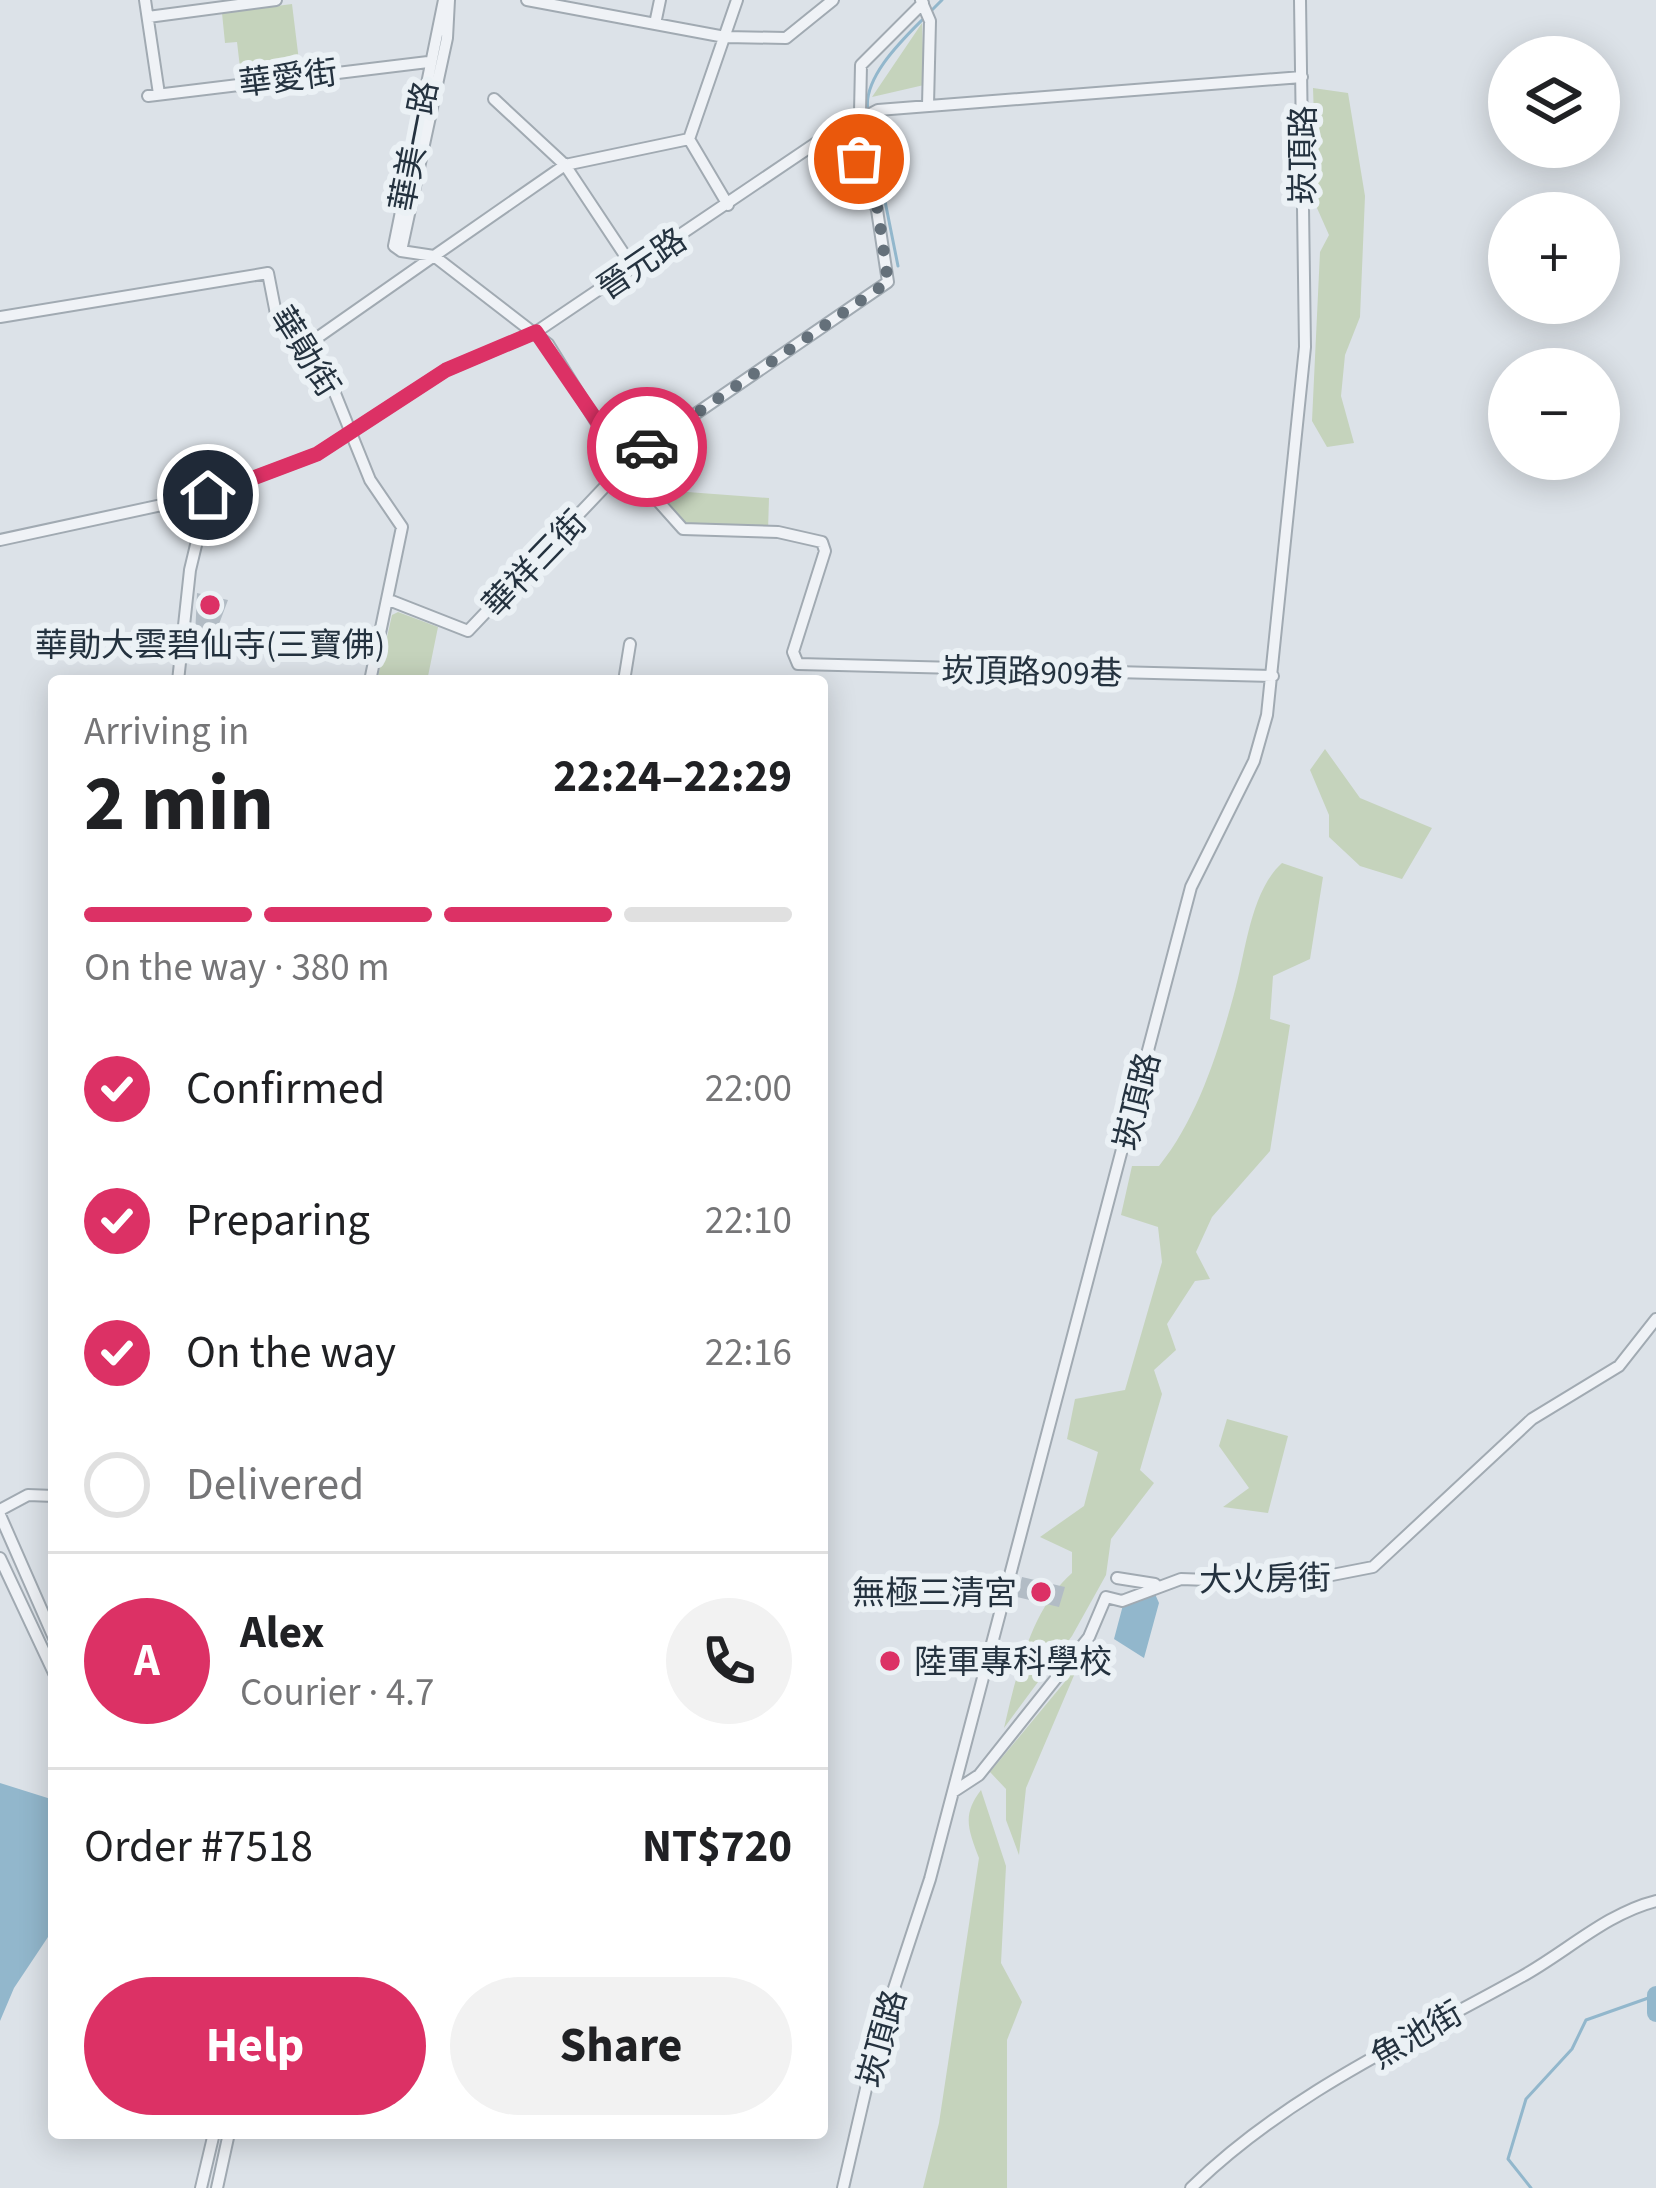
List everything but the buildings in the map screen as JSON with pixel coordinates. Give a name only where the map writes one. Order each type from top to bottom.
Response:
[{"type":"street","points":[[146,0],[148,17],[276,0]]},
{"type":"street","name":"華美一路","points":[[446,0],[447,38],[400,251],[394,246],[428,62],[446,0]]},
{"type":"street","points":[[527,0],[725,37],[786,38],[833,0]]},
{"type":"street","points":[[656,24],[660,0]]},
{"type":"street","points":[[689,139],[737,0]]},
{"type":"street","name":"崁頂路","points":[[843,2188],[878,2037],[953,1792],[1191,887],[1254,761],[1273,676],[1305,347],[1300,0]]},
{"type":"street","points":[[857,119],[861,65],[922,2],[930,21],[928,105]]},
{"type":"street","name":"華愛街","points":[[148,17],[154,95],[428,62]]},
{"type":"street","name":"晉元路","points":[[0,540],[208,495],[317,454],[446,370],[536,332],[857,119],[878,110],[1302,77]]},
{"type":"street","points":[[494,99],[565,165],[634,269]]},
{"type":"street","name":"華祥三街","points":[[389,600],[468,631],[627,465],[888,282],[878,210],[859,159],[857,119]]},
{"type":"street","points":[[304,346],[565,165],[689,139]]},
{"type":"street","points":[[689,139],[728,205]]},
{"type":"street","points":[[400,251],[434,256],[536,332],[627,465]]},
{"type":"street","name":"華勛街","points":[[0,317],[268,273],[277,319],[328,376],[370,480],[402,527],[371,675]]},
{"type":"street","name":"崁頂路909巷","points":[[627,465],[652,501],[682,529],[778,532],[822,542],[825,551],[793,659],[841,668],[1273,676]]},
{"type":"street","points":[[179,675],[190,570],[208,495]]},
{"type":"street","points":[[625,675],[630,644]]},
{"type":"street","name":"大火房街","points":[[953,1792],[979,1775],[1089,1637],[1106,1597],[1123,1601],[1181,1579],[1291,1583],[1373,1568],[1532,1419],[1618,1366],[1656,1319]]},
{"type":"street","points":[[48,1496],[28,1495],[0,1513],[48,1624]]},
{"type":"street","points":[[0,1558],[48,1660]]},
{"type":"street","points":[[1117,1578],[1161,1585]]},
{"type":"street","name":"魚池街","points":[[1191,2188],[1235,2144],[1287,2105],[1522,1977],[1623,1914],[1656,1900]]},
{"type":"street","points":[[213,2139],[203,2183],[218,2186],[228,2139]]},
{"type":"green space","points":[[292,4],[300,69],[241,76],[237,42],[225,43],[222,13]]},
{"type":"green space","points":[[922,23],[924,85],[872,97]]},
{"type":"green space","points":[[1313,88],[1348,93],[1365,196],[1360,317],[1345,355],[1341,396],[1354,443],[1327,447],[1312,421],[1320,252],[1329,235],[1317,208]]},
{"type":"green space","points":[[674,491],[769,498],[768,531],[688,526],[678,521],[666,497]]},
{"type":"green space","points":[[398,612],[438,627],[428,675],[378,675],[392,615]]},
{"type":"green space","points":[[1325,749],[1360,798],[1432,828],[1402,879],[1360,866],[1329,837],[1329,815],[1310,770]]},
{"type":"green space","points":[[1282,863],[1323,877],[1310,959],[1273,976],[1270,1019],[1290,1025],[1270,1151],[1212,1217],[1196,1252],[1210,1279],[1195,1281],[1167,1324],[1176,1350],[1154,1370],[1162,1394],[1140,1470],[1154,1483],[1111,1539],[1106,1575],[1072,1636],[1004,1728],[1036,1624],[1072,1573],[1072,1552],[1040,1537],[1084,1506],[1098,1452],[1067,1439],[1075,1399],[1125,1390],[1162,1262],[1158,1227],[1121,1215],[1132,1166],[1159,1166],[1195,1106],[1221,1039],[1256,906]]},
{"type":"green space","points":[[1227,1419],[1288,1436],[1268,1513],[1223,1507],[1249,1488],[1219,1446]]},
{"type":"green space","points":[[1078,1666],[1026,1788],[1019,1855],[1006,1820],[1006,1789],[990,1772]]},
{"type":"green space","points":[[981,1790],[1006,1866],[1001,1963],[1022,2002],[1007,2040],[1007,2188],[923,2188],[939,2123],[979,1858],[969,1815]]},
{"type":"water","points":[[1155,1594],[1159,1603],[1144,1658],[1114,1639],[1123,1605]]},
{"type":"water","points":[[0,1783],[48,1798],[48,1937],[14,1988],[0,2021]]},
{"type":"waterway","points":[[929,13],[942,0]]},
{"type":"waterway","points":[[868,111],[877,74],[922,20]]},
{"type":"waterway","points":[[869,121],[898,266]]},
{"type":"waterway","points":[[1656,1995],[1656,2013]]},
{"type":"waterway","points":[[1531,2188],[1508,2159],[1526,2099],[1572,2049],[1586,2020],[1654,1996]]},
{"type":"way so far","points":[[647,447],[888,282],[878,210],[859,159]]},
{"type":"place","name":"華勛大雲碧仙寺(三寶佛)","points":[[210,605]]},
{"type":"place","name":"無極三清宮","points":[[1041,1592]]},
{"type":"place","name":"陸軍專科學校","points":[[890,1661]]},
{"type":"route","points":[[208,495],[317,454],[446,370],[536,332],[616,454],[627,465],[647,447]]}]
